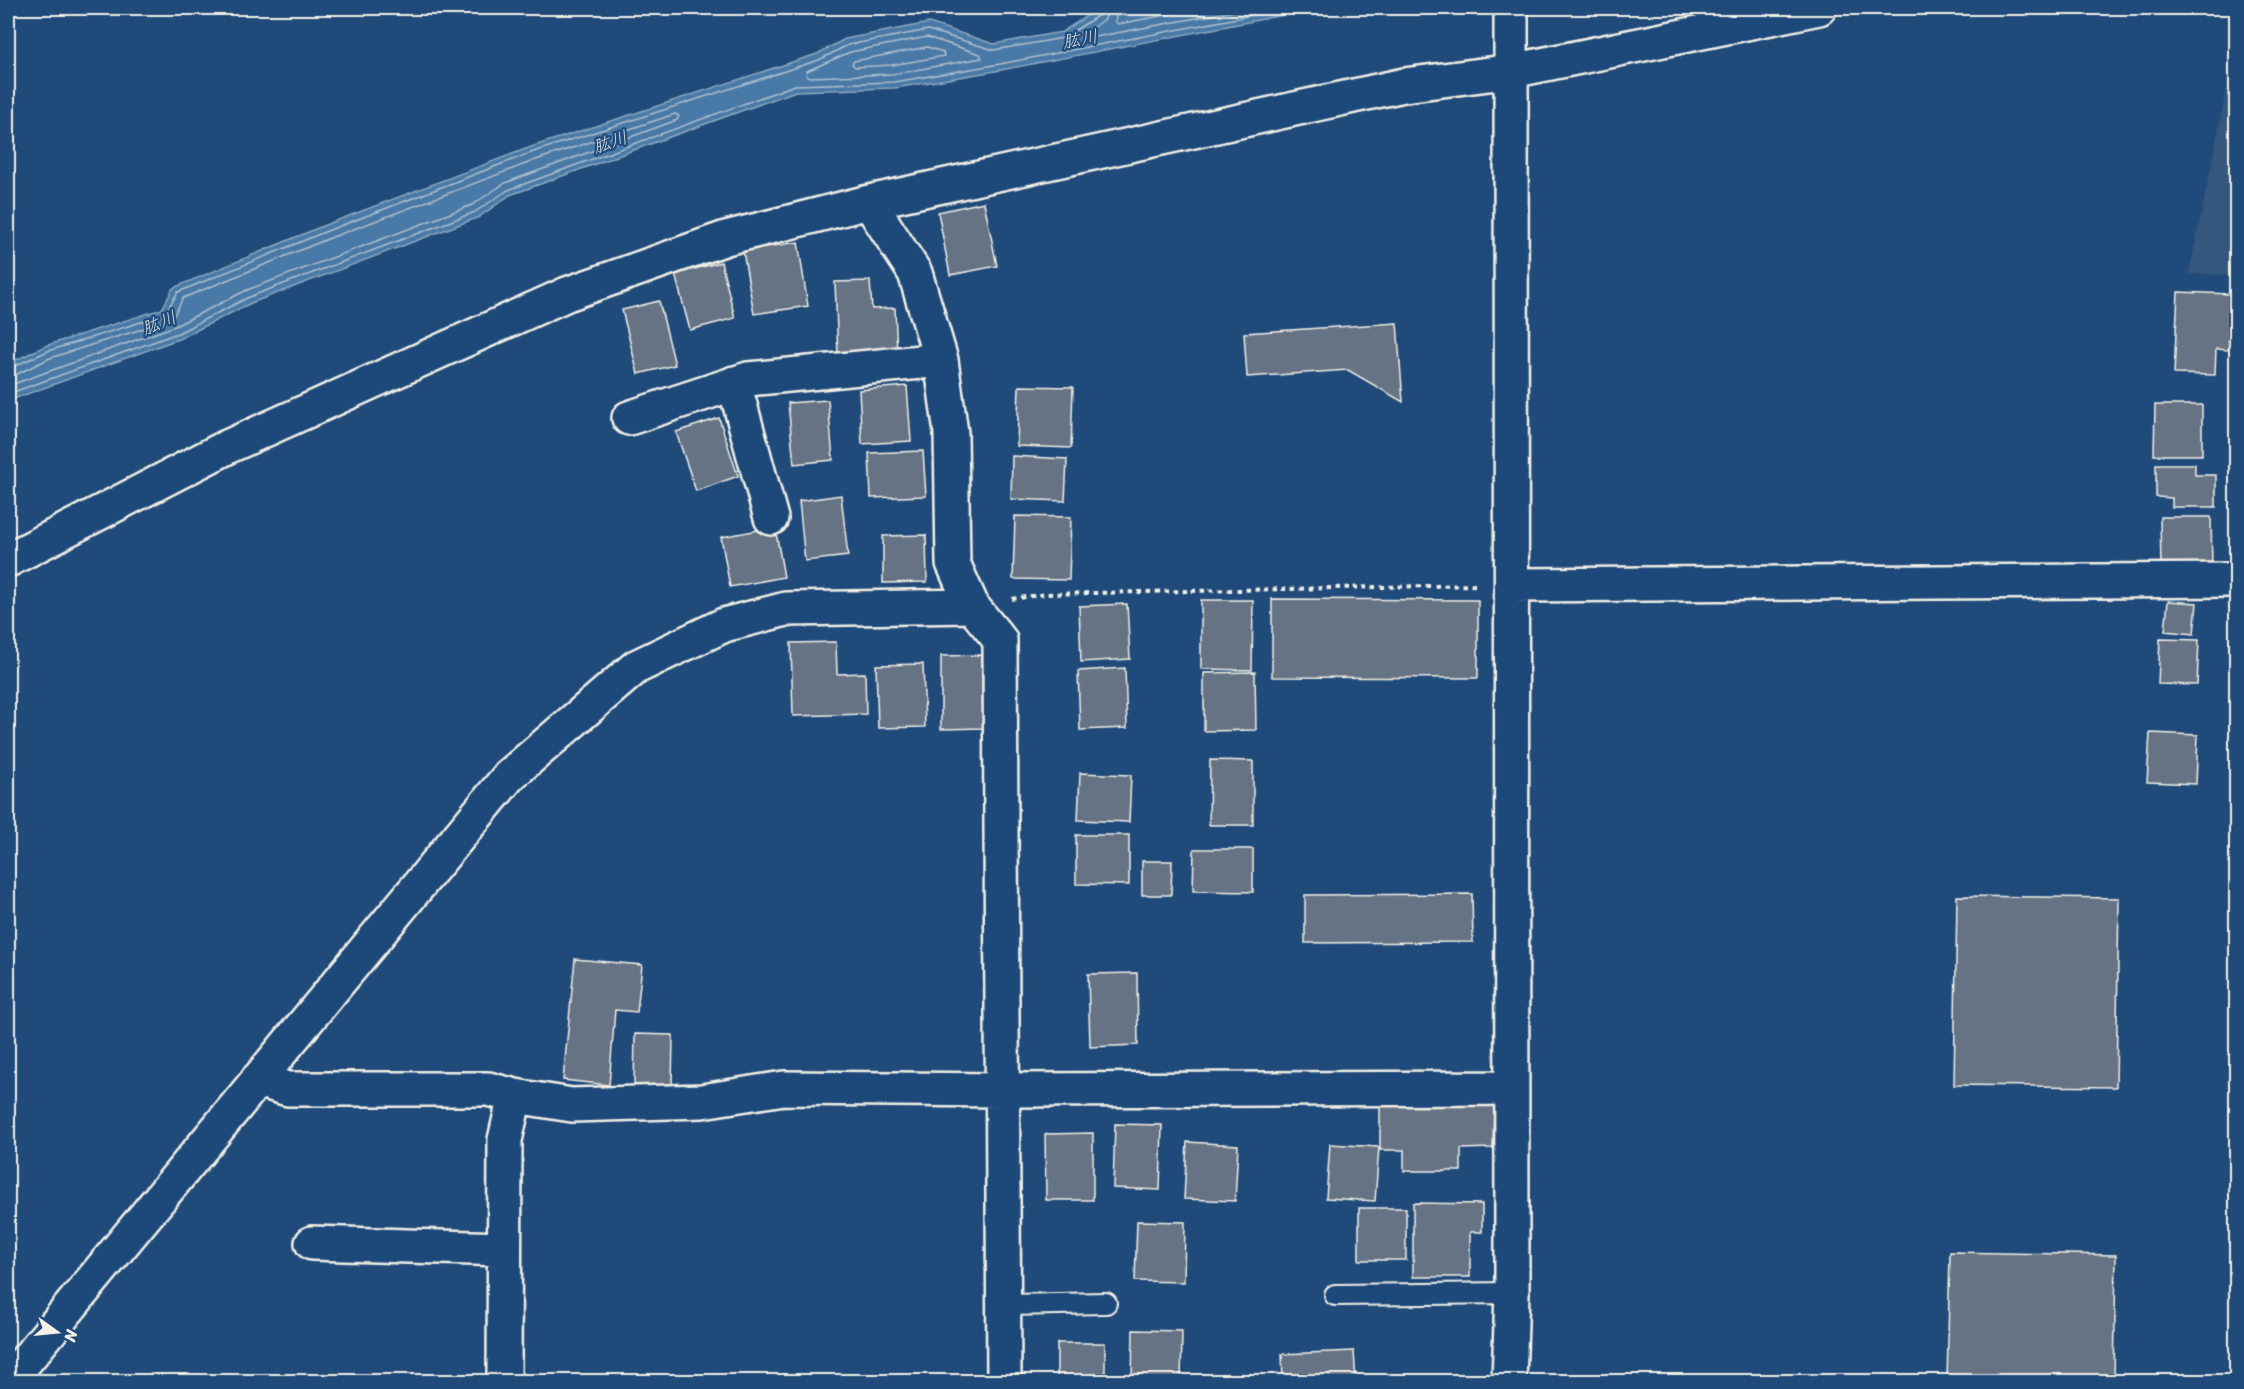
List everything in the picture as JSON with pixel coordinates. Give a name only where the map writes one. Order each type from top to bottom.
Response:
[{"type":"street","points":[[1509,1382],[1512,1293],[1511,8]]},
{"type":"street","points":[[8,560],[227,447],[567,294],[726,238],[869,202],[1511,60],[1820,8]]},
{"type":"street","points":[[869,202],[915,273],[941,360],[951,433],[953,563],[972,606],[1000,640],[1004,1382]]},
{"type":"street","points":[[629,418],[748,379],[941,360]]},
{"type":"street","points":[[735,383],[771,518]]},
{"type":"street","points":[[1512,585],[2236,580]]},
{"type":"street","points":[[8,1382],[509,776],[636,667],[724,625],[786,609],[972,606]]},
{"type":"street","points":[[257,1080],[288,1089],[488,1089],[515,1096],[572,1105],[702,1101],[784,1088],[1003,1090],[1511,1088]]},
{"type":"street","points":[[504,1382],[506,1140],[515,1096]]},
{"type":"street","points":[[312,1243],[504,1248]]},
{"type":"lane","points":[[1335,1295],[1512,1293]]},
{"type":"lane","points":[[1004,1305],[1106,1303]]},
{"type":"path","points":[[972,606],[1046,594],[1512,585]]},
{"type":"shaded area","points":[[2236,42],[2236,275],[2189,274]]},
{"type":"water","name":"肱川","points":[[1099,8],[1320,8],[1001,70],[895,88],[796,91],[510,195],[479,217],[251,303],[181,338],[8,401],[8,364],[45,346],[162,309],[173,288],[325,225],[531,147],[817,54],[845,39],[929,23],[994,44],[1062,32]]},
{"type":"building","points":[[984,202],[997,266],[950,275],[938,212]]},
{"type":"building","points":[[798,242],[808,306],[754,314],[743,251]]},
{"type":"building","points":[[721,262],[735,318],[690,330],[675,274]]},
{"type":"building","points":[[870,281],[872,309],[895,308],[897,353],[838,356],[835,282]]},
{"type":"building","points":[[2178,292],[2231,294],[2229,350],[2216,349],[2215,375],[2174,374]]},
{"type":"building","points":[[659,301],[675,365],[638,374],[622,310]]},
{"type":"building","points":[[1397,323],[1403,402],[1348,370],[1247,377],[1244,333]]},
{"type":"building","points":[[907,386],[911,441],[862,444],[859,390]]},
{"type":"building","points":[[1019,386],[1073,387],[1071,448],[1017,446]]},
{"type":"building","points":[[828,400],[833,460],[794,464],[788,403]]},
{"type":"building","points":[[2155,405],[2202,405],[2202,455],[2154,455]]},
{"type":"building","points":[[719,418],[738,476],[696,491],[676,432]]},
{"type":"building","points":[[923,451],[926,496],[871,498],[869,453]]},
{"type":"building","points":[[1012,456],[1067,459],[1065,501],[1011,499]]},
{"type":"building","points":[[2156,464],[2195,464],[2195,475],[2216,475],[2216,507],[2172,507],[2172,498],[2156,497]]},
{"type":"building","points":[[841,495],[848,556],[805,561],[799,501]]},
{"type":"building","points":[[1015,516],[1071,517],[1069,580],[1013,579]]},
{"type":"building","points":[[2160,517],[2211,517],[2212,566],[2161,567]]},
{"type":"building","points":[[775,527],[784,577],[730,587],[721,537]]},
{"type":"building","points":[[926,535],[927,582],[883,583],[883,536]]},
{"type":"building","points":[[1272,599],[1478,600],[1478,678],[1272,677]]},
{"type":"building","points":[[1201,600],[1253,600],[1252,670],[1201,669]]},
{"type":"building","points":[[2168,601],[2197,603],[2194,634],[2165,631]]},
{"type":"building","points":[[1127,604],[1130,659],[1081,662],[1079,606]]},
{"type":"building","points":[[2160,639],[2199,640],[2197,685],[2158,684]]},
{"type":"building","points":[[836,642],[837,674],[865,673],[866,714],[793,716],[791,643]]},
{"type":"building","points":[[982,655],[983,728],[941,729],[941,656]]},
{"type":"building","points":[[923,664],[925,727],[878,728],[876,665]]},
{"type":"building","points":[[1125,668],[1127,728],[1080,730],[1078,671]]},
{"type":"building","points":[[1255,672],[1256,730],[1204,731],[1204,673]]},
{"type":"building","points":[[2150,733],[2198,735],[2196,784],[2147,782]]},
{"type":"building","points":[[1210,760],[1253,761],[1253,825],[1209,825]]},
{"type":"building","points":[[1080,773],[1131,775],[1129,822],[1078,820]]},
{"type":"building","points":[[1076,835],[1129,835],[1129,885],[1076,884]]},
{"type":"building","points":[[1194,849],[1253,849],[1253,892],[1193,891]]},
{"type":"building","points":[[1142,861],[1172,861],[1171,895],[1142,895]]},
{"type":"building","points":[[1472,894],[1473,942],[1305,943],[1305,895]]},
{"type":"building","points":[[1957,896],[2119,898],[2116,1087],[1954,1085]]},
{"type":"building","points":[[575,959],[642,965],[637,1012],[615,1010],[609,1085],[563,1080]]},
{"type":"building","points":[[1137,973],[1138,1045],[1090,1047],[1088,974]]},
{"type":"building","points":[[635,1034],[673,1035],[672,1086],[634,1085]]},
{"type":"building","points":[[1494,1101],[1493,1148],[1461,1149],[1461,1171],[1404,1171],[1404,1150],[1380,1150],[1380,1102]]},
{"type":"building","points":[[1115,1124],[1162,1125],[1160,1190],[1113,1188]]},
{"type":"building","points":[[1093,1133],[1093,1200],[1046,1200],[1045,1134]]},
{"type":"building","points":[[1187,1142],[1238,1145],[1235,1201],[1184,1199]]},
{"type":"building","points":[[1330,1144],[1379,1147],[1375,1201],[1326,1198]]},
{"type":"building","points":[[1413,1203],[1482,1204],[1482,1232],[1470,1232],[1470,1277],[1413,1277]]},
{"type":"building","points":[[1359,1208],[1406,1208],[1406,1260],[1359,1260]]},
{"type":"building","points":[[1137,1221],[1185,1222],[1184,1282],[1135,1281]]},
{"type":"building","points":[[1950,1252],[2116,1255],[2114,1382],[1947,1382]]},
{"type":"building","points":[[1133,1330],[1182,1331],[1181,1382],[1132,1382]]},
{"type":"building","points":[[1057,1343],[1105,1343],[1105,1382],[1057,1382]]},
{"type":"building","points":[[1354,1351],[1356,1382],[1283,1382],[1282,1354]]}]
